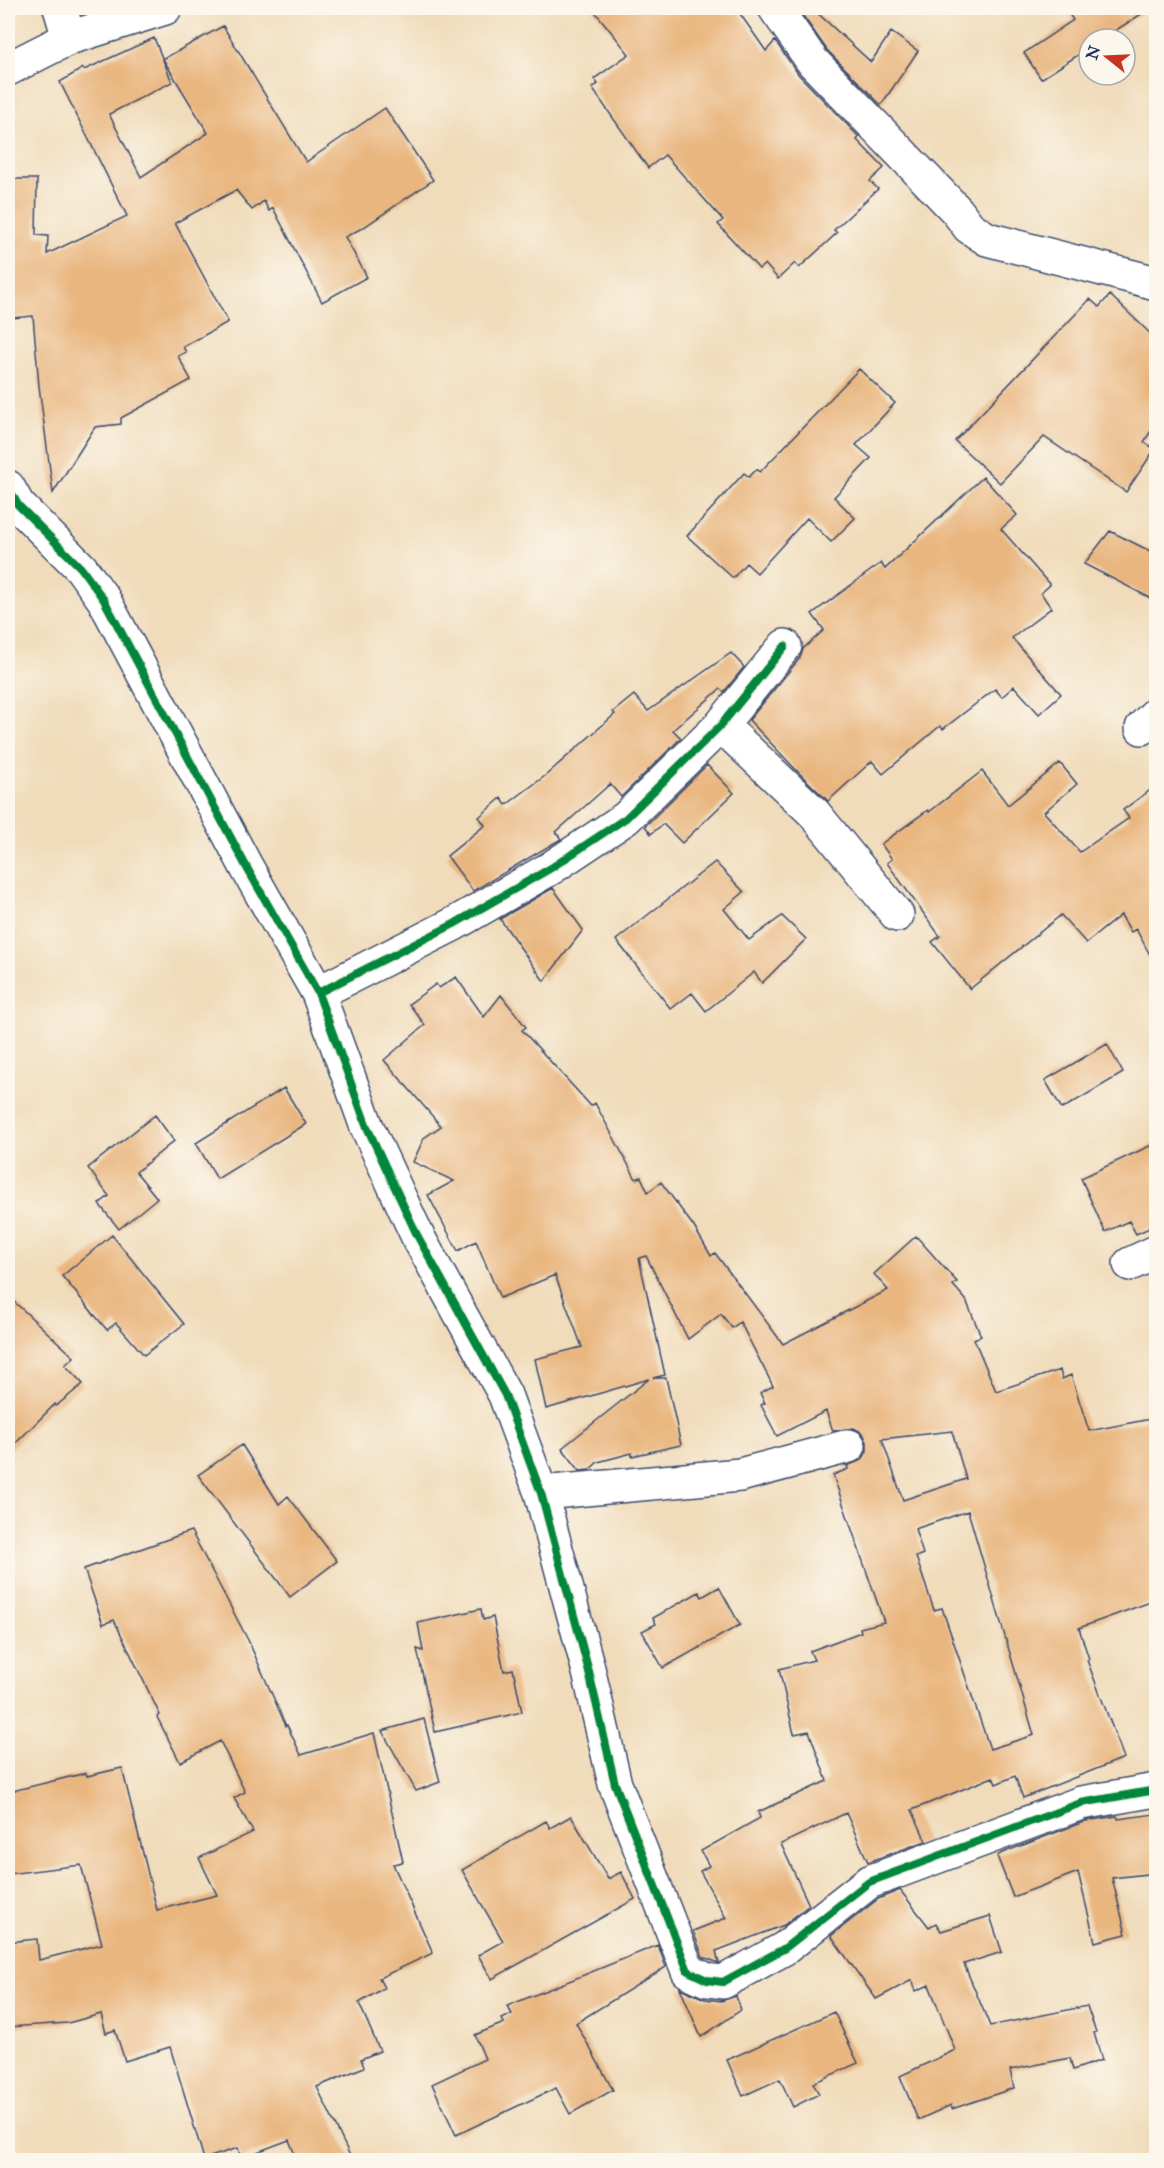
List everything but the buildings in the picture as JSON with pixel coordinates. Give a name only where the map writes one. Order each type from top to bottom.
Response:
[{"type":"street","points":[[60,8],[69,38]]},
{"type":"street","points":[[8,69],[69,38],[165,8]]},
{"type":"street","points":[[775,8],[813,62],[957,211],[969,227],[987,239],[1156,283]]},
{"type":"street","points":[[8,487],[18,505],[81,568],[104,600],[247,868],[318,993],[367,1127],[417,1235],[505,1395],[541,1493],[588,1668],[615,1784],[688,1971],[707,1980],[723,1982],[785,1948],[869,1882],[1081,1803],[1156,1790]]},
{"type":"street","points":[[318,993],[454,924],[551,868],[626,818],[721,725],[785,646]]},
{"type":"street","points":[[721,725],[814,813],[897,915]]},
{"type":"street","points":[[541,1493],[740,1475],[849,1446]]},
{"type":"cycle path","points":[[8,487],[18,505],[81,568],[104,600],[247,868],[318,993],[367,1127],[417,1235],[505,1395],[541,1493],[588,1668],[615,1784],[688,1971],[707,1980],[723,1982],[785,1948],[869,1882],[1081,1803],[1156,1790]]},
{"type":"cycle path","points":[[318,993],[454,924],[551,868],[626,818],[721,725],[785,646]]}]
